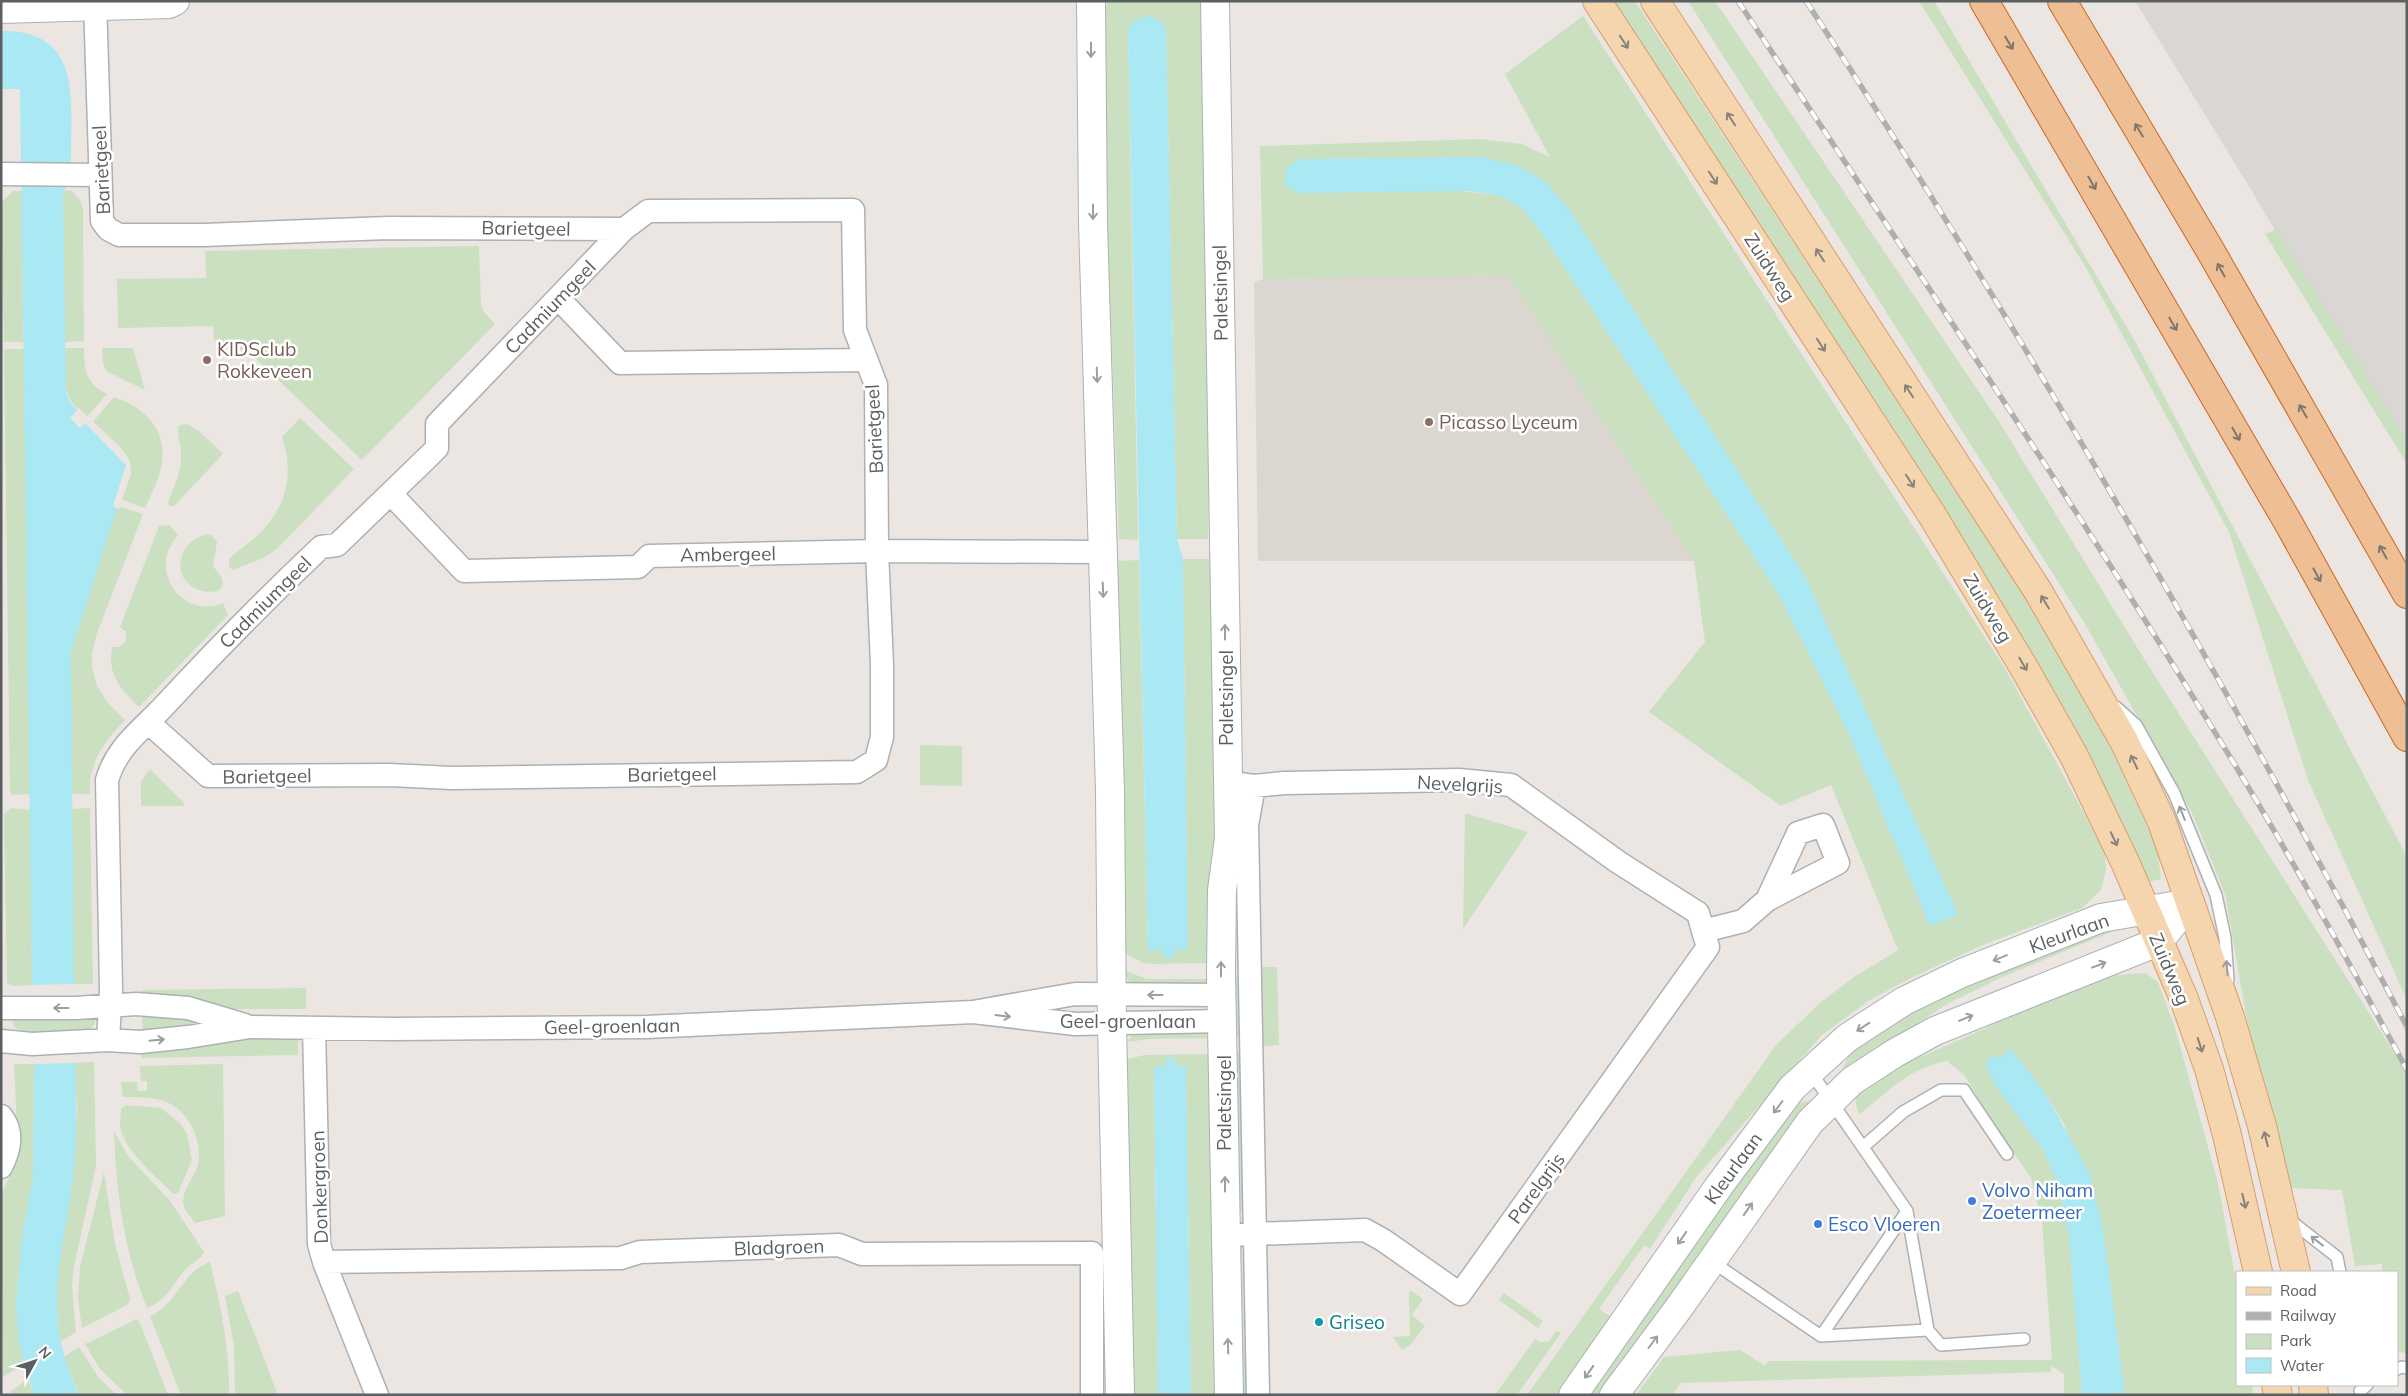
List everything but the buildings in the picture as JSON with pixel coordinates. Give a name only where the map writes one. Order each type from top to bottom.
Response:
[{"type":"highway","points":[[1984,1],[2289,524],[2407,737]]},
{"type":"highway","points":[[2062,1],[2210,250],[2407,594]]},
{"type":"main road","name":"Zuidweg","points":[[1597,1],[1932,516],[2009,642],[2074,756],[2146,910],[2158,942],[2184,999],[2209,1069],[2239,1181],[2258,1271]]},
{"type":"main road","name":"Zuidweg","points":[[1655,1],[2019,561],[2096,689],[2124,741],[2152,801],[2230,1017],[2262,1126],[2296,1271]]},
{"type":"street","points":[[1,9],[95,4],[169,4],[175,1]]},
{"type":"street","points":[[1091,1],[1093,223],[1110,791],[1112,1024],[1120,1395]]},
{"type":"street","name":"Paletsingel","points":[[1215,1],[1226,781],[1229,838],[1222,890],[1225,1236],[1229,1395]]},
{"type":"street","name":"Barietgeel","points":[[95,4],[99,175],[102,221],[108,229],[119,235],[204,235],[388,228],[624,229],[648,211],[853,210],[855,330],[876,385],[877,551],[882,665],[882,737],[876,760],[857,772],[452,778],[350,775],[208,776],[149,723]]},
{"type":"street","points":[[9,174],[99,175]]},
{"type":"street","name":"Cadmiumgeel","points":[[110,1007],[107,780],[111,767],[122,748],[149,723],[238,627],[321,547],[337,545],[437,448],[437,424],[624,229]]},
{"type":"street","points":[[558,298],[620,363],[865,360]]},
{"type":"street","name":"Ambergeel","points":[[391,494],[464,571],[638,567],[649,556],[877,551],[1102,552]]},
{"type":"street","name":"Nevelgrijs","points":[[1226,781],[1254,786],[1284,782],[1459,780],[1510,785],[1618,862],[1698,913],[1703,931]]},
{"type":"street","name":"Paletsingel","points":[[1254,786],[1247,825],[1258,1395]]},
{"type":"street","points":[[1703,931],[1743,920],[1767,900]]},
{"type":"street","name":"Kleurlaan","points":[[1573,1395],[1719,1186],[1792,1088],[1846,1038],[1904,1001],[1962,973],[2101,918],[2190,903]]},
{"type":"street","name":"Kleurlaan","points":[[1614,1395],[1810,1122],[1831,1099],[1864,1072],[1935,1031],[2158,942],[2190,903]]},
{"type":"street","name":"Parelgrijs","points":[[1225,1236],[1365,1230],[1383,1240],[1460,1294],[1708,947],[1703,931]]},
{"type":"street","name":"Geel-groenlaan","points":[[1,1041],[32,1044],[108,1040],[140,1042],[188,1037],[250,1027],[646,1027],[972,1012],[1075,994],[1113,996],[1222,1008]]},
{"type":"street","name":"Geel-groenlaan","points":[[1,1008],[110,1007],[136,1004],[188,1008],[250,1027]]},
{"type":"street","points":[[108,1040],[110,1007]]},
{"type":"street","name":"Geel-groenlaan","points":[[972,1012],[1075,1024],[1112,1024],[1222,1008]]},
{"type":"street","name":"Donkergroen","points":[[314,1028],[320,1244],[324,1262],[377,1395]]},
{"type":"street","points":[[1,1167],[9,1152],[5,1121]]},
{"type":"street","name":"Bladgroen","points":[[324,1262],[621,1258],[640,1252],[838,1245],[862,1254],[1092,1253],[1092,1395]]},
{"type":"lane","name":"Zuidweg","points":[[2096,689],[2136,725],[2174,792],[2216,895],[2222,916],[2230,1017]]},
{"type":"lane","points":[[1810,1070],[1908,1211],[1928,1330],[1942,1345],[2024,1339]]},
{"type":"lane","points":[[1863,1147],[1903,1112],[1941,1090],[1964,1090],[2006,1154]]},
{"type":"lane","points":[[1820,1336],[1908,1211]]},
{"type":"lane","points":[[2284,1216],[2337,1257],[2340,1271]]},
{"type":"lane","points":[[1711,1261],[1820,1336],[1928,1330]]},
{"type":"shaded area","points":[[2135,1],[2407,1],[2407,453],[2250,188]]},
{"type":"shaded area","name":"Picasso Lyceum","points":[[1507,275],[1694,561],[1258,561],[1254,282],[1263,279]]},
{"type":"green space","points":[[1108,1],[1202,1],[1209,181],[1208,539],[1177,539],[1166,27],[1159,20],[1128,29],[1138,540],[1119,539],[1100,29]]},
{"type":"green space","points":[[1609,1],[1635,1],[2048,630],[2109,744],[2157,847],[2161,879],[2148,882],[2113,805],[2057,699]]},
{"type":"green space","points":[[1688,1],[1715,1],[1998,420],[2143,657],[2407,1073],[2407,1353],[2398,1352],[2398,1271],[2382,1271],[2382,1264],[2355,1266],[2342,1190],[2288,1188],[2251,1044],[2225,894],[2192,813],[2085,624]]},
{"type":"green space","points":[[1919,1],[1934,1],[2135,341],[2407,857],[2407,1000],[2308,780],[2229,532],[2085,266]]},
{"type":"green space","points":[[1583,16],[2006,670],[2105,852],[2106,870],[2101,890],[2082,908],[1985,944],[1913,977],[1868,1001],[1822,1035],[1697,1176],[1650,1249],[1644,1245],[1599,1309],[1615,1319],[1562,1395],[1527,1395],[1777,1044],[1820,1003],[1854,977],[1898,950],[1831,785],[1781,806],[1649,712],[1705,642],[1694,561],[1507,275],[1263,279],[1260,146],[1481,139],[1522,144],[1550,157],[1505,74]],"holes":[[[1481,157],[1571,212],[1806,578],[1958,915],[1930,926],[1849,734],[1778,593],[1544,236],[1523,209],[1501,196],[1286,169],[1299,159]]]},
{"type":"green space","points":[[71,190],[80,200],[83,209],[84,341],[65,342],[63,191]]},
{"type":"green space","points":[[13,191],[22,191],[23,342],[4,342],[1,203]]},
{"type":"green space","points":[[2277,229],[2407,441],[2407,464],[2265,234]]},
{"type":"green space","points":[[479,246],[481,305],[484,312],[495,324],[362,460],[254,357],[240,349],[214,340],[213,326],[118,328],[117,279],[206,278],[205,251]]},
{"type":"green space","points":[[65,348],[84,348],[86,369],[90,381],[107,394],[86,418],[71,401],[68,394],[65,378]]},
{"type":"green space","points":[[102,348],[133,348],[145,390],[106,371],[103,363]]},
{"type":"green space","points":[[4,349],[24,349],[30,794],[13,795],[10,793]]},
{"type":"green space","points":[[114,397],[126,402],[145,415],[158,432],[162,443],[161,468],[145,508],[120,499],[92,423]]},
{"type":"green space","points":[[300,418],[354,469],[277,549],[265,557],[233,570],[229,566],[229,559],[256,537],[275,515],[281,503],[285,491],[288,465],[282,437]]},
{"type":"green space","points":[[187,424],[200,432],[223,454],[174,506],[170,506],[168,502],[178,477],[180,465],[179,428],[180,425]]},
{"type":"green space","points":[[117,506],[143,514],[96,636],[92,655],[92,668],[97,686],[107,702],[125,720],[110,736],[99,753],[92,772],[90,794],[71,794],[71,652]]},
{"type":"green space","points":[[169,525],[178,535],[172,543],[166,560],[166,571],[175,591],[182,598],[201,606],[223,603],[228,615],[139,707],[116,680],[111,665],[112,647],[119,647],[126,641],[126,632],[120,627],[159,526]]},
{"type":"green space","points":[[208,534],[217,542],[213,566],[222,579],[222,586],[210,592],[191,586],[184,579],[181,569],[182,556],[189,545],[195,539]]},
{"type":"green space","points":[[1183,559],[1216,559],[1220,832],[1214,963],[1151,964],[1143,963],[1123,952],[1118,561],[1139,560],[1148,950],[1188,949]]},
{"type":"green space","points":[[920,745],[962,746],[962,786],[920,785]]},
{"type":"green space","points":[[150,769],[183,802],[184,806],[141,806],[141,781]]},
{"type":"green space","points":[[11,808],[30,810],[32,985],[13,986],[7,983],[4,814]]},
{"type":"green space","points":[[90,808],[93,984],[74,984],[71,809]]},
{"type":"green space","points":[[1465,813],[1528,832],[1463,929]]},
{"type":"green space","points":[[2111,926],[2124,927],[2000,978],[1947,1004],[1840,1075],[1850,1052],[1934,997]]},
{"type":"green space","points":[[1260,967],[1277,967],[1279,1045],[1262,1046]]},
{"type":"green space","points":[[1126,971],[1147,979],[1206,979],[1208,981],[1205,984],[1132,985],[1123,973]]},
{"type":"green space","points":[[2145,973],[2158,982],[2175,1028],[2218,1183],[2236,1282],[2236,1386],[2252,1386],[2253,1395],[2125,1395],[2104,1236],[2064,1124],[2045,1093],[2012,1051],[2020,1119],[2043,1149],[2059,1187],[2069,1238],[2082,1395],[2064,1395],[2064,1374],[2052,1366],[2051,1372],[1681,1383],[1672,1395],[1636,1395],[1664,1357],[1740,1350],[1765,1366],[1768,1361],[2052,1360],[2042,1221],[2031,1178],[1965,1076],[1947,1061],[1934,1064],[1900,1082],[1859,1115],[1855,1101],[1856,1094],[1864,1082],[1984,1029],[2015,1009],[2116,975]]},
{"type":"green space","points":[[1229,976],[1240,976],[1241,1037],[1230,1037]]},
{"type":"green space","points":[[306,988],[306,1009],[229,1009],[142,998],[141,990]]},
{"type":"green space","points":[[142,1013],[160,1013],[200,1024],[143,1033]]},
{"type":"green space","points":[[95,1017],[95,1024],[88,1031],[43,1034],[20,1030],[14,1025],[13,1018]]},
{"type":"green space","points":[[1204,1032],[1208,1038],[1149,1039],[1127,1042],[1133,1034]]},
{"type":"green space","points":[[298,1035],[298,1055],[141,1058],[141,1050],[213,1039]]},
{"type":"green space","points":[[1230,1053],[1241,1053],[1244,1210],[1240,1213],[1234,1213]]},
{"type":"green space","points":[[1215,1054],[1220,1395],[1191,1395],[1186,1066],[1176,1067],[1176,1058],[1165,1059],[1165,1067],[1154,1068],[1158,1395],[1128,1395],[1124,1060],[1144,1055]]},
{"type":"green space","points":[[94,1062],[96,1166],[74,1266],[72,1286],[76,1332],[60,1342],[56,1296],[57,1271],[71,1193],[77,1112],[75,1063]]},
{"type":"green space","points":[[14,1064],[34,1064],[33,1175],[21,1245],[16,1306],[24,1364],[3,1377],[1,1194],[13,1164],[15,1147]]},
{"type":"green space","points":[[223,1064],[225,1216],[195,1223],[183,1203],[185,1191],[198,1164],[198,1144],[191,1125],[178,1109],[161,1100],[123,1097],[121,1082],[137,1082],[138,1091],[147,1091],[147,1081],[141,1081],[140,1066]]},
{"type":"green space","points":[[1815,1099],[1603,1395],[1581,1395],[1791,1105]]},
{"type":"green space","points":[[126,1105],[161,1108],[181,1124],[187,1134],[192,1160],[178,1193],[173,1194],[151,1173],[125,1140],[120,1122],[121,1108]]},
{"type":"green space","points":[[114,1131],[128,1156],[170,1201],[204,1252],[200,1258],[189,1266],[161,1300],[147,1308],[132,1265],[127,1243],[119,1199]]},
{"type":"green space","points":[[104,1172],[115,1244],[130,1299],[128,1304],[82,1328],[78,1299],[80,1267]]},
{"type":"green space","points":[[1242,1247],[1246,1395],[1236,1395],[1238,1251]]},
{"type":"green space","points":[[210,1262],[224,1328],[228,1361],[229,1395],[181,1395],[150,1316],[168,1303],[193,1272]]},
{"type":"green space","points":[[238,1291],[278,1395],[235,1395],[234,1346],[225,1296]]},
{"type":"green space","points":[[1411,1291],[1423,1299],[1412,1315],[1425,1326],[1411,1344],[1402,1350],[1393,1337],[1410,1336],[1409,1292]]},
{"type":"green space","points":[[1504,1293],[1543,1321],[1538,1328],[1499,1300]]},
{"type":"green space","points":[[137,1319],[168,1395],[127,1395],[100,1369],[85,1344]]},
{"type":"green space","points":[[1556,1331],[1561,1333],[1517,1395],[1495,1395],[1535,1339],[1540,1342],[1549,1341]]},
{"type":"green space","points":[[79,1347],[98,1377],[117,1395],[79,1395],[64,1357]]},
{"type":"green space","points":[[28,1379],[34,1395],[12,1395],[10,1392]]},
{"type":"water","points":[[1146,16],[1156,18],[1166,27],[1177,539],[1183,559],[1188,949],[1174,950],[1174,958],[1164,958],[1163,950],[1148,951],[1128,28],[1136,20]]},
{"type":"water","points":[[1,31],[28,34],[47,43],[60,57],[67,74],[71,95],[71,163],[64,162],[65,190],[63,191],[66,393],[73,406],[128,463],[128,474],[71,652],[74,984],[32,985],[20,89],[1,89]]},
{"type":"water","points":[[1481,157],[1516,165],[1545,181],[1571,212],[1806,578],[1958,915],[1930,926],[1849,734],[1778,593],[1544,236],[1523,209],[1501,196],[1469,191],[1298,193],[1285,185],[1286,169],[1299,159]]},
{"type":"water","points":[[2012,1050],[2045,1093],[2090,1174],[2104,1236],[2125,1395],[2082,1395],[2069,1238],[2059,1187],[2043,1149],[1996,1087],[1985,1064],[1993,1056],[1998,1058]]},
{"type":"water","points":[[1176,1058],[1176,1067],[1186,1066],[1191,1395],[1158,1395],[1154,1067],[1165,1067],[1165,1059]]},
{"type":"water","points":[[75,1063],[74,1160],[59,1271],[57,1317],[68,1366],[79,1395],[34,1395],[19,1343],[16,1306],[21,1245],[33,1175],[34,1064]]},
{"type":"pier","points":[[79,408],[124,451],[130,462],[131,474],[119,509],[113,506],[126,465],[85,423],[80,428],[70,418]]},
{"type":"railway","points":[[1738,1],[1982,368],[2161,646],[2292,862],[2407,1070]]},
{"type":"railway","points":[[1806,1],[1966,252],[2119,506],[2266,765],[2407,1027]]},
{"type":"place","name":"KIDSclub Rokkeveen","points":[[207,360]]},
{"type":"place","name":"Picasso Lyceum","points":[[1429,422]]},
{"type":"place","name":"Volvo Niham Zoetermeer","points":[[1972,1201]]},
{"type":"place","name":"Esco Vloeren","points":[[1818,1224]]},
{"type":"place","name":"Griseo","points":[[1319,1322]]}]
